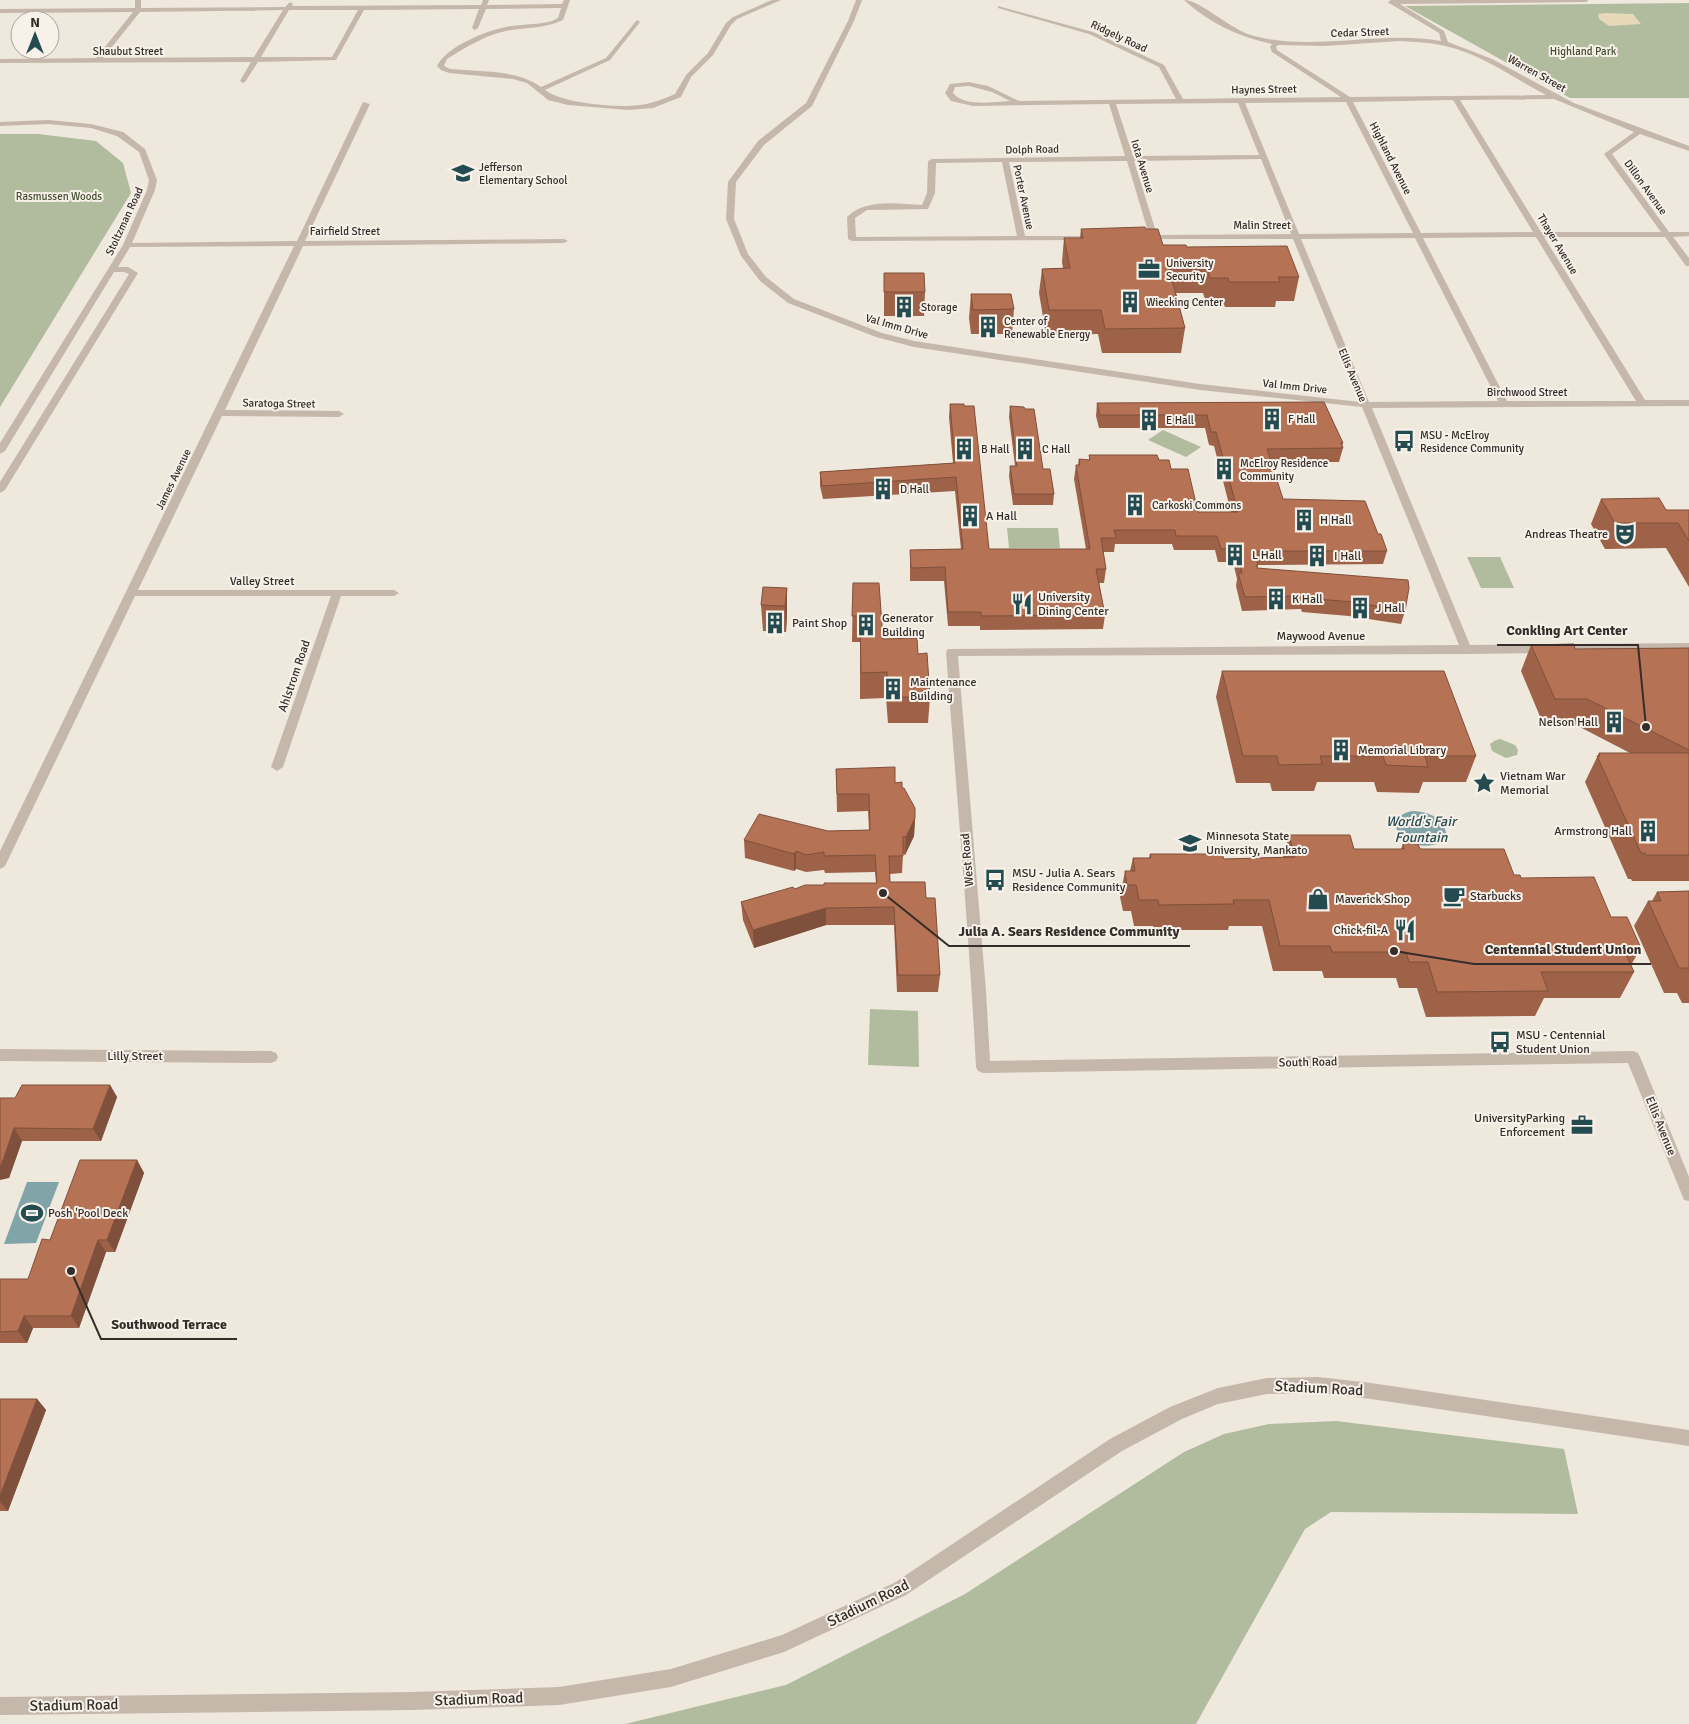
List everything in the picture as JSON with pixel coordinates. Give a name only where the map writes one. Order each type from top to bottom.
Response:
[{"type":"street","points":[[97,61],[138,10],[138,0]]},
{"type":"street","points":[[244,81],[293,0]]},
{"type":"street","points":[[385,8],[389,0]]},
{"type":"street","points":[[0,11],[385,8],[485,3],[566,3],[561,19],[553,24],[516,27],[494,32],[444,58],[440,63],[443,69],[514,77],[523,80],[551,98],[578,105],[628,108],[661,103],[678,95],[688,76],[710,54],[728,24],[735,18],[778,0]]},
{"type":"street","name":"Val Imm Drive","points":[[859,0],[842,39],[809,104],[761,143],[732,182],[730,219],[744,254],[763,279],[791,301],[879,335],[914,344],[1200,387],[1366,404]]},
{"type":"street","points":[[1187,0],[1228,30],[1276,43]]},
{"type":"street","points":[[1389,1],[1586,0]]},
{"type":"street","points":[[1389,1],[1442,32],[1445,43]]},
{"type":"street","points":[[475,28],[485,3]]},
{"type":"street","name":"Ridgely Road","points":[[1000,6],[1091,33],[1162,66],[1180,101]]},
{"type":"street","name":"Shaubut Street","points":[[0,61],[256,61],[334,59],[362,8]]},
{"type":"street","points":[[540,90],[608,60],[637,22]]},
{"type":"street","name":"Cedar Street","points":[[1276,43],[1308,44],[1412,40],[1445,43]]},
{"type":"street","name":"Highland Avenue","points":[[1276,43],[1273,47],[1274,51],[1348,99],[1504,404]]},
{"type":"street","name":"Warren Street","points":[[1445,43],[1470,50],[1555,97],[1640,132],[1689,149]]},
{"type":"street","name":"Haynes Street","points":[[1017,103],[984,87],[965,83],[952,85],[949,93],[954,99],[973,104],[1555,97]]},
{"type":"street","name":"Thayer Avenue","points":[[1455,98],[1642,403]]},
{"type":"street","name":"Ellis Avenue","points":[[1240,100],[1467,650]]},
{"type":"street","name":"Iota Avenue","points":[[1112,102],[1154,237]]},
{"type":"street","name":"James Avenue","points":[[0,864],[301,243],[366,104]]},
{"type":"street","name":"Stoltzman Road","points":[[0,124],[48,122],[91,126],[120,134],[142,151],[153,180],[151,190],[127,245],[113,270],[0,451]]},
{"type":"street","name":"Dillon Avenue","points":[[1640,132],[1608,154],[1689,264]]},
{"type":"street","name":"Dolph Road","points":[[1021,238],[852,239],[850,217],[865,208],[890,206],[925,207],[932,194],[932,161],[1263,157]]},
{"type":"street","name":"Porter Avenue","points":[[1005,161],[1021,238]]},
{"type":"street","name":"Malin Street","points":[[1135,237],[1689,234]]},
{"type":"street","points":[[1021,238],[1106,238]]},
{"type":"street","name":"Fairfield Street","points":[[127,245],[564,241]]},
{"type":"street","name":"Stoltzman Road","points":[[0,490],[134,273],[125,269],[113,270]]},
{"type":"street","name":"Birchwood Street","points":[[1366,404],[1689,403]]},
{"type":"street","name":"Saratoga Street","points":[[219,413],[339,414]]},
{"type":"street","name":"Valley Street","points":[[131,593],[394,594]]},
{"type":"street","name":"Ahlstrom Road","points":[[277,767],[337,593]]},
{"type":"street","name":"Maywood Avenue","points":[[952,652],[1689,647]]},
{"type":"street","name":"West Road","points":[[952,652],[962,802],[979,991],[983,1067]]},
{"type":"street","name":"Lilly Street","points":[[0,1055],[271,1056]]},
{"type":"street","name":"Ellis Avenue","points":[[1632,1056],[1689,1195]]},
{"type":"street","name":"South Road","points":[[983,1067],[1632,1056]]},
{"type":"street","name":"Stadium Road","points":[[0,1706],[412,1701],[559,1696],[671,1678],[784,1643],[900,1589],[1116,1445],[1176,1413],[1218,1396],[1267,1386],[1318,1385],[1371,1390],[1689,1438]]},
{"type":"green space","name":"Highland Park","points":[[1689,3],[1689,98],[1570,98],[1405,6]]},
{"type":"green space","name":"Rasmussen Woods","points":[[0,134],[38,134],[96,141],[123,163],[131,193],[0,407]]},
{"type":"green space","points":[[1163,430],[1201,447],[1186,457],[1148,440]]},
{"type":"green space","points":[[1007,528],[1058,528],[1060,548],[1009,548]]},
{"type":"green space","points":[[1467,557],[1500,557],[1514,588],[1481,588]]},
{"type":"green space","points":[[1500,739],[1515,745],[1518,750],[1517,755],[1506,758],[1492,751],[1490,744]]},
{"type":"green space","points":[[870,1009],[918,1011],[919,1067],[868,1065]]},
{"type":"green space","points":[[1336,1421],[1564,1449],[1578,1514],[1331,1512],[1305,1529],[1196,1724],[625,1724],[786,1685],[965,1594],[1184,1452],[1224,1434],[1269,1424]]},
{"type":"sand","points":[[1598,14],[1633,14],[1641,24],[1609,26],[1599,19]]},
{"type":"water","name":"World's Fair Fountain","points":[[1413,811],[1434,816],[1442,823],[1446,833],[1441,842],[1430,846],[1418,845],[1408,841],[1401,835],[1396,828],[1396,821],[1401,815]]},
{"type":"water","name":"Posh 'Pool Deck","points":[[27,1182],[59,1182],[36,1243],[4,1244]]},
{"type":"building","points":[[1145,227],[1146,229],[1158,229],[1163,245],[1186,245],[1187,247],[1287,246],[1299,277],[1278,277],[1280,282],[1229,282],[1228,278],[1210,278],[1208,269],[1169,269],[1185,328],[1105,329],[1101,310],[1049,310],[1042,269],[1070,268],[1064,238],[1083,238],[1081,229]]},
{"type":"building","points":[[884,273],[924,273],[925,292],[884,292]]},
{"type":"building","points":[[971,294],[1011,294],[1014,309],[973,310]]},
{"type":"building","points":[[1324,402],[1343,443],[1341,443],[1343,448],[1267,449],[1283,499],[1365,501],[1387,551],[1258,551],[1257,568],[1408,580],[1409,588],[1405,611],[1353,602],[1305,598],[1304,596],[1245,597],[1238,573],[1242,573],[1236,548],[1221,549],[1217,536],[1176,536],[1175,530],[1114,530],[1116,538],[1101,538],[1106,569],[1096,569],[1105,615],[981,616],[981,612],[948,612],[945,567],[911,568],[910,550],[963,549],[956,477],[822,486],[820,472],[955,463],[950,404],[974,406],[989,549],[1090,549],[1076,465],[1080,465],[1079,459],[1090,460],[1089,455],[1157,455],[1159,460],[1169,460],[1171,469],[1188,469],[1198,512],[1238,512],[1216,432],[1211,432],[1207,415],[1100,415],[1097,403]]},
{"type":"building","points":[[1010,406],[1034,409],[1043,469],[1050,469],[1054,494],[1014,494],[1010,466],[1017,466]]},
{"type":"building","points":[[1659,498],[1666,510],[1689,510],[1689,541],[1678,523],[1615,523],[1601,499]]},
{"type":"building","points":[[853,583],[879,583],[883,639],[917,638],[918,654],[927,653],[930,697],[888,697],[887,672],[861,673],[860,616],[852,616]]},
{"type":"building","points":[[763,587],[787,588],[785,606],[761,605]]},
{"type":"building","points":[[1574,644],[1575,649],[1689,648],[1689,750],[1587,699],[1555,699],[1531,645]]},
{"type":"building","name":"Memorial Library","points":[[1222,671],[1444,671],[1476,756],[1425,756],[1428,767],[1386,765],[1383,756],[1320,756],[1322,764],[1279,765],[1277,756],[1243,756]]},
{"type":"building","points":[[1599,753],[1689,753],[1689,855],[1646,855],[1641,853],[1597,756],[1600,756]]},
{"type":"building","points":[[895,767],[895,783],[902,782],[902,788],[904,788],[915,808],[915,818],[906,837],[903,836],[903,856],[889,856],[890,882],[925,882],[926,898],[935,898],[940,975],[898,975],[894,907],[826,908],[753,930],[741,902],[805,885],[877,883],[875,855],[824,856],[824,852],[806,855],[796,851],[794,854],[744,840],[759,814],[828,831],[870,830],[869,794],[837,794],[836,769]]},
{"type":"building","points":[[1289,835],[1350,835],[1354,849],[1404,849],[1403,844],[1418,844],[1420,849],[1504,849],[1514,875],[1520,875],[1521,878],[1594,877],[1611,917],[1627,917],[1641,948],[1623,948],[1634,972],[1541,972],[1548,991],[1437,992],[1428,962],[1409,962],[1406,952],[1332,952],[1330,946],[1280,946],[1269,900],[1233,900],[1234,904],[1159,905],[1158,900],[1139,900],[1136,885],[1127,885],[1125,871],[1135,871],[1133,858],[1151,858],[1150,854],[1222,854],[1224,859],[1295,857]]},
{"type":"building","points":[[1689,891],[1689,968],[1679,968],[1648,901],[1661,901],[1657,892]]},
{"type":"building","points":[[22,1085],[110,1085],[93,1129],[14,1128],[0,1166],[0,1098],[15,1098]]},
{"type":"building","points":[[80,1160],[137,1160],[107,1240],[98,1240],[71,1316],[24,1316],[18,1331],[0,1332],[0,1279],[28,1279],[42,1239],[50,1240]]},
{"type":"building","points":[[0,1399],[37,1399],[0,1496]]},
{"type":"place","name":"Jefferson Elementary School","points":[[463,173]]},
{"type":"place","name":"University Security","points":[[1149,269]]},
{"type":"place","name":"Wiecking Center","points":[[1130,302]]},
{"type":"place","name":"Storage","points":[[904,307]]},
{"type":"place","name":"Center of Renewable Energy","points":[[988,327]]},
{"type":"place","name":"F Hall","points":[[1272,419]]},
{"type":"place","name":"E Hall","points":[[1149,420]]},
{"type":"place","name":"MSU - McElroy Residence Community","points":[[1404,441]]},
{"type":"place","name":"B Hall","points":[[964,449]]},
{"type":"place","name":"C Hall","points":[[1025,449]]},
{"type":"place","name":"McElroy Residence Community","points":[[1224,469]]},
{"type":"place","name":"D Hall","points":[[883,489]]},
{"type":"place","name":"Carkoski Commons","points":[[1135,505]]},
{"type":"place","name":"A Hall","points":[[970,516]]},
{"type":"place","name":"H Hall","points":[[1304,520]]},
{"type":"place","name":"Andreas Theatre","points":[[1625,534]]},
{"type":"place","name":"L Hall","points":[[1235,555]]},
{"type":"place","name":"I Hall","points":[[1317,556]]},
{"type":"place","name":"K Hall","points":[[1276,599]]},
{"type":"place","name":"University Dining Center","points":[[1022,604]]},
{"type":"place","name":"J Hall","points":[[1360,608]]},
{"type":"place","name":"Paint Shop","points":[[775,623]]},
{"type":"place","name":"Generator Building","points":[[866,625]]},
{"type":"place","name":"Maintenance Building","points":[[893,689]]},
{"type":"place","name":"Nelson Hall","points":[[1614,722]]},
{"type":"place","name":"Conkling Art Center","points":[[1646,727]]},
{"type":"place","name":"Memorial Library","points":[[1341,750]]},
{"type":"place","name":"Vietnam War Memorial","points":[[1484,783]]},
{"type":"place","name":"Armstrong Hall","points":[[1648,831]]},
{"type":"place","name":"Minnesota State University, Mankato","points":[[1190,843]]},
{"type":"place","name":"MSU - Julia A. Sears Residence Community","points":[[995,880]]},
{"type":"place","name":"Julia A. Sears Residence Community","points":[[883,893]]},
{"type":"place","name":"Starbucks","points":[[1454,896]]},
{"type":"place","name":"Maverick Shop","points":[[1318,899]]},
{"type":"place","name":"Chick-fil-A","points":[[1405,930]]},
{"type":"place","name":"Centennial Student Union","points":[[1394,951]]},
{"type":"place","name":"MSU - Centennial Student Union","points":[[1500,1042]]},
{"type":"place","name":"UniversityParking Enforcement","points":[[1582,1125]]},
{"type":"place","name":"Posh 'Pool Deck","points":[[32,1213]]},
{"type":"place","name":"Southwood Terrace","points":[[71,1271]]}]
